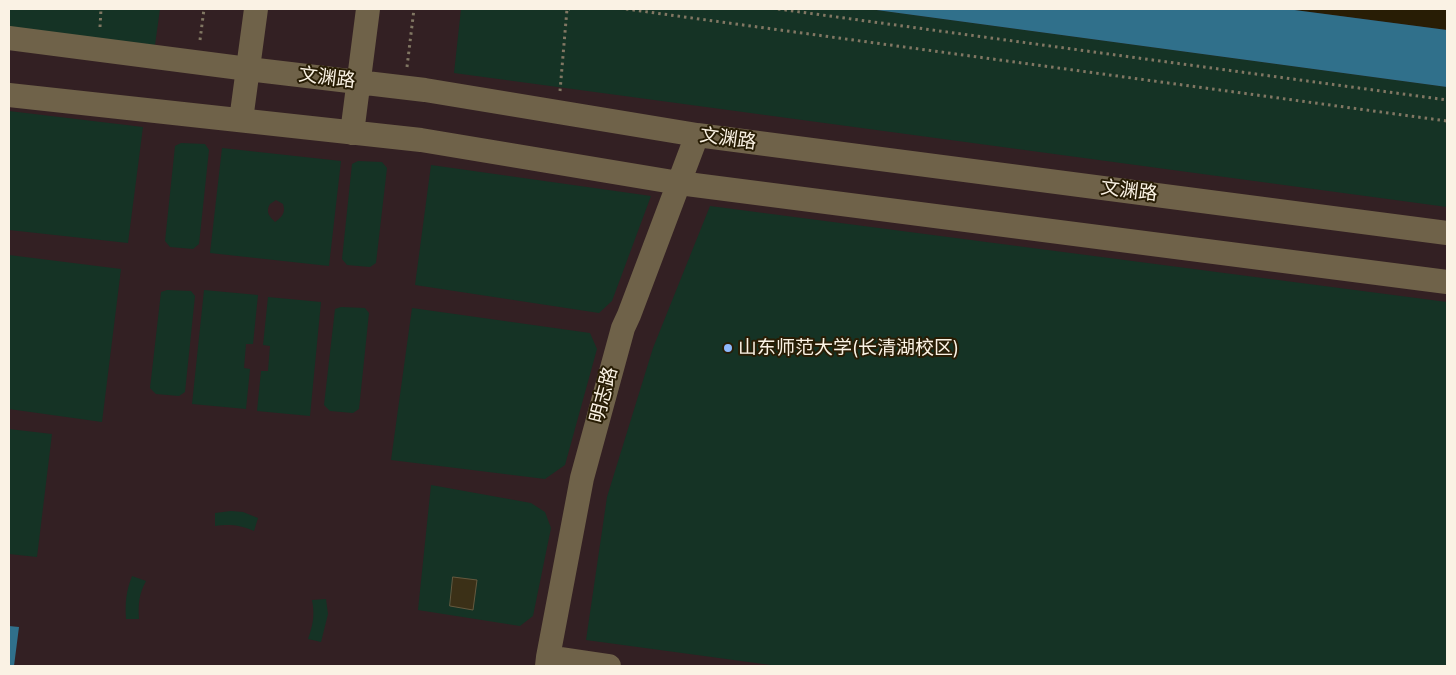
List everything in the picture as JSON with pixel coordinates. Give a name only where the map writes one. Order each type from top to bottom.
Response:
[{"type":"street","points":[[241,120],[256,9]]},
{"type":"street","points":[[352,133],[368,9]]},
{"type":"street","name":"文渊路","points":[[9,38],[435,91],[696,135],[1447,233]]},
{"type":"street","points":[[9,95],[422,140],[679,183],[1447,282]]},
{"type":"street","name":"明志路","points":[[547,661],[582,478],[623,328],[696,135]]},
{"type":"street","points":[[547,661],[609,666]]},
{"type":"path","points":[[198,62],[204,9]]},
{"type":"path","points":[[404,87],[414,9]]},
{"type":"path","points":[[558,112],[568,9],[570,9]]},
{"type":"path","points":[[626,9],[1447,121]]},
{"type":"path","points":[[778,9],[1447,100]]},
{"type":"shaded area","name":"山东师范大学(长清湖校区)","points":[[9,9],[1287,9],[1447,30],[1447,666],[9,666]]},
{"type":"green space","points":[[9,9],[160,9],[155,45],[9,28]]},
{"type":"green space","points":[[461,9],[869,9],[1447,87],[1447,207],[454,73]]},
{"type":"green space","points":[[9,111],[143,127],[128,243],[9,230]]},
{"type":"green space","points":[[181,143],[205,144],[209,150],[199,244],[193,249],[170,247],[165,241],[175,146]]},
{"type":"green space","points":[[222,148],[341,161],[329,266],[210,253]],"holes":[[[276,200],[283,204],[283,214],[275,222],[269,214],[270,204]]]},
{"type":"green space","points":[[358,161],[382,162],[387,168],[376,263],[370,267],[347,265],[342,259],[352,164]]},
{"type":"green space","points":[[431,165],[651,196],[612,301],[599,313],[415,285]]},
{"type":"green space","points":[[710,206],[1447,302],[1447,666],[778,666],[586,640],[607,497],[653,348]]},
{"type":"green space","points":[[9,255],[121,269],[102,422],[9,409]]},
{"type":"green space","points":[[167,290],[191,291],[195,296],[185,392],[179,396],[156,394],[150,388],[161,292]]},
{"type":"green space","points":[[204,290],[258,295],[253,344],[246,344],[244,368],[250,369],[246,409],[192,404]]},
{"type":"green space","points":[[268,297],[321,302],[310,416],[257,411],[261,371],[268,371],[270,346],[263,345]]},
{"type":"green space","points":[[341,307],[365,308],[369,313],[359,409],[353,413],[330,411],[324,405],[335,309]]},
{"type":"green space","points":[[412,308],[590,333],[597,349],[565,465],[545,479],[391,460]]},
{"type":"green space","points":[[9,429],[52,434],[37,557],[9,554]]},
{"type":"green space","points":[[431,485],[531,503],[545,512],[551,528],[533,616],[520,626],[418,610]]},
{"type":"green space","points":[[243,512],[258,518],[254,531],[244,527],[215,526],[215,513]]},
{"type":"green space","points":[[132,576],[146,581],[140,599],[139,619],[126,619],[126,597]]},
{"type":"green space","points":[[326,599],[328,614],[321,642],[308,639],[313,620],[312,600]]},
{"type":"water","points":[[869,9],[1287,9],[1447,30],[1447,87]]},
{"type":"water","points":[[9,626],[19,627],[14,666],[9,666]]},
{"type":"building","points":[[453,577],[477,580],[473,610],[450,606]]},
{"type":"place","name":"山东师范大学(长清湖校区)","points":[[728,348]]}]
